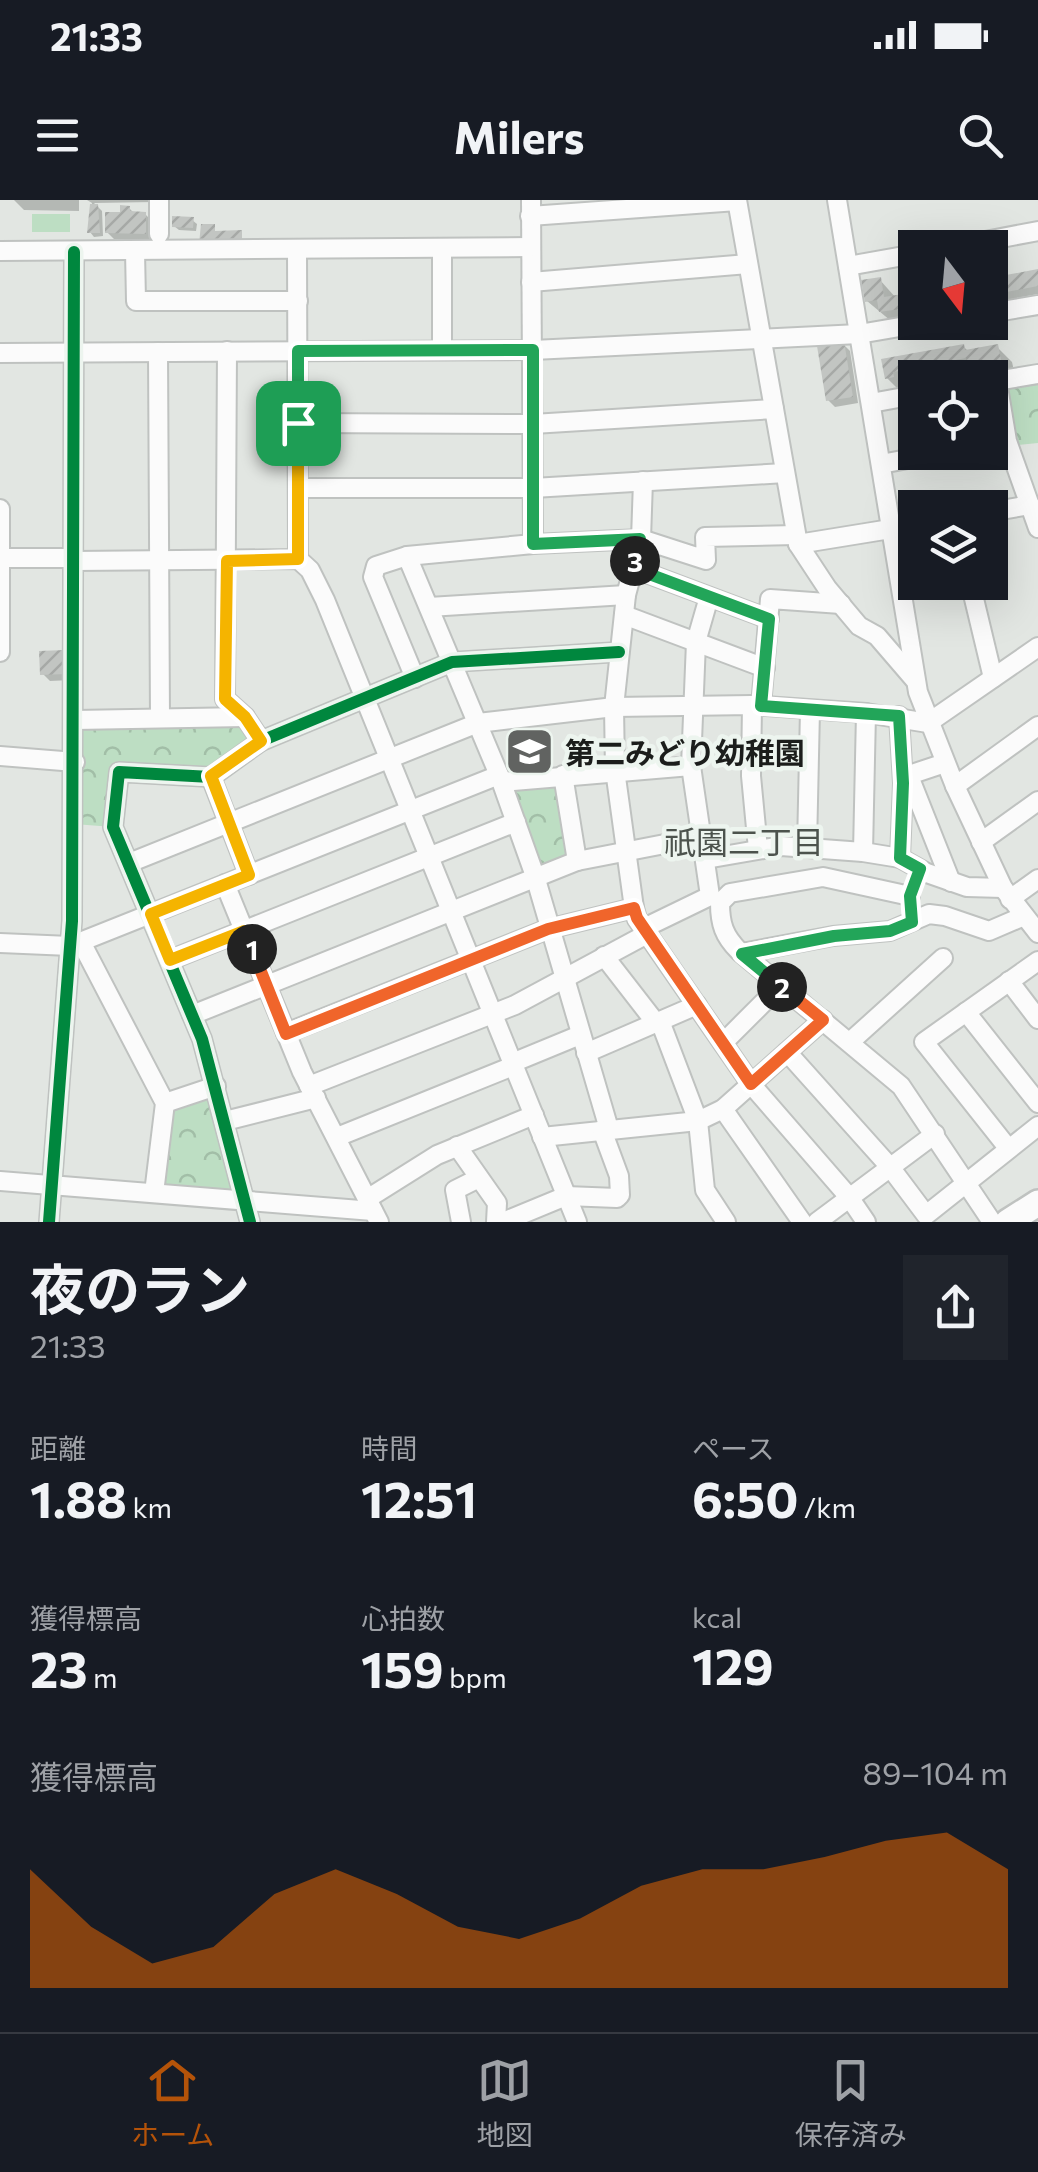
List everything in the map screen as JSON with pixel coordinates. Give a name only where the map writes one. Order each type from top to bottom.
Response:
[{"type":"highway","points":[[1008,1222],[1038,1203]]},
{"type":"street","points":[[160,200],[160,234]]},
{"type":"street","points":[[533,544],[530,208],[737,200],[797,539],[859,626],[877,636],[916,682]]},
{"type":"street","points":[[838,200],[916,682],[928,723],[980,842],[1006,893],[1038,934]]},
{"type":"street","points":[[1008,237],[1038,232]]},
{"type":"street","points":[[0,251],[530,247]]},
{"type":"street","points":[[442,248],[442,350]]},
{"type":"street","points":[[298,250],[298,559]]},
{"type":"street","points":[[135,251],[136,301],[298,301]]},
{"type":"street","points":[[50,1222],[76,944],[74,252]]},
{"type":"street","points":[[848,266],[898,257]]},
{"type":"street","points":[[531,282],[748,264]]},
{"type":"street","points":[[1008,309],[1038,305]]},
{"type":"street","points":[[0,353],[533,350],[860,334],[898,327]]},
{"type":"street","points":[[158,352],[160,718]]},
{"type":"street","points":[[224,708],[227,352]]},
{"type":"street","points":[[1008,379],[1038,374]]},
{"type":"street","points":[[870,403],[898,398]]},
{"type":"street","points":[[298,423],[533,424],[774,409]]},
{"type":"street","points":[[880,464],[898,461]]},
{"type":"street","points":[[1008,462],[1038,528]]},
{"type":"street","points":[[298,488],[533,488],[786,474]]},
{"type":"street","points":[[643,481],[640,539],[626,594],[614,707],[615,770],[634,908],[645,931],[751,1084],[866,1222]]},
{"type":"street","points":[[1008,509],[1030,505]]},
{"type":"street","points":[[0,510],[0,652]]},
{"type":"street","points":[[414,678],[373,577],[376,566],[407,556],[640,539],[706,560],[705,538],[797,539],[898,528]]},
{"type":"street","points":[[407,556],[501,778],[535,876],[619,1176],[620,1195],[566,1196],[500,1222],[496,1203],[457,1146]]},
{"type":"street","points":[[0,558],[298,559],[310,570],[577,1222]]},
{"type":"street","points":[[633,568],[769,619]]},
{"type":"street","points":[[429,607],[626,594]]},
{"type":"street","points":[[225,1122],[313,1092],[515,1005],[710,896],[692,766],[696,642],[709,596]]},
{"type":"street","points":[[758,850],[751,776],[770,599],[841,604]]},
{"type":"street","points":[[974,600],[993,678]]},
{"type":"street","points":[[624,615],[764,668]]},
{"type":"street","points":[[129,863],[478,723],[614,707],[756,705],[899,716],[928,723],[1038,646]]},
{"type":"street","points":[[250,1222],[216,1086],[192,1015],[114,827],[118,772],[211,776],[261,741],[452,662],[619,652]]},
{"type":"street","points":[[74,720],[160,718],[224,708],[245,717],[261,741]]},
{"type":"street","points":[[807,847],[810,710]]},
{"type":"street","points":[[863,852],[866,713]]},
{"type":"street","points":[[899,716],[906,780],[900,858]]},
{"type":"street","points":[[954,786],[1038,726]]},
{"type":"street","points":[[0,756],[75,762]]},
{"type":"street","points":[[906,780],[945,764]]},
{"type":"street","points":[[0,943],[76,944],[501,778],[692,766]]},
{"type":"street","points":[[564,775],[577,861]]},
{"type":"street","points":[[211,776],[249,875]]},
{"type":"street","points":[[906,780],[951,882]]},
{"type":"street","points":[[980,842],[1038,802]]},
{"type":"street","points":[[170,960],[516,822]]},
{"type":"street","points":[[192,1015],[577,861],[701,837]]},
{"type":"street","points":[[706,859],[807,847],[900,858],[951,882],[1006,893],[1038,879]]},
{"type":"street","points":[[912,922],[910,896],[920,869]]},
{"type":"street","points":[[910,896],[823,878],[730,893],[720,903],[720,921],[726,938],[742,954],[901,1086],[992,1222]]},
{"type":"street","points":[[225,884],[286,1034],[373,1210]]},
{"type":"street","points":[[286,1034],[548,929],[634,908]]},
{"type":"street","points":[[742,954],[834,936],[890,931],[929,914],[989,930],[1024,916]]},
{"type":"street","points":[[76,944],[165,1102],[154,1193]]},
{"type":"street","points":[[604,956],[658,1022],[698,1121],[705,1190],[726,1222]]},
{"type":"street","points":[[851,1041],[943,958]]},
{"type":"street","points":[[1008,1148],[924,1042],[1038,961]]},
{"type":"street","points":[[1009,981],[1038,1019]]},
{"type":"street","points":[[723,1042],[780,986]]},
{"type":"street","points":[[337,1137],[513,1064],[658,1022],[697,1005]]},
{"type":"street","points":[[966,1012],[1038,1103]]},
{"type":"street","points":[[542,1137],[698,1121],[724,1109],[823,1020]]},
{"type":"street","points":[[788,1052],[890,1166],[926,1215],[1038,1126]]},
{"type":"street","points":[[165,1102],[216,1086]]},
{"type":"street","points":[[724,1109],[802,1222]]},
{"type":"street","points":[[0,1180],[373,1210],[426,1161],[534,1116]]},
{"type":"street","points":[[817,1222],[935,1134]]},
{"type":"street","points":[[461,1222],[455,1190],[479,1178]]},
{"type":"green space","points":[[32,214],[70,214],[70,232],[32,232]]},
{"type":"green space","points":[[1038,381],[1038,443],[1018,445],[1012,441],[1008,387]]},
{"type":"green space","points":[[245,717],[261,741],[211,777],[119,772],[113,827],[74,824],[75,720]]},
{"type":"green space","points":[[563,775],[577,861],[535,876],[502,782]]},
{"type":"green space","points":[[216,1086],[245,1200],[154,1193],[165,1103]]},
{"type":"building","points":[[90,204],[98,204],[100,233],[87,233]]},
{"type":"building","points":[[120,205],[130,206],[130,211],[146,212],[146,234],[105,233],[105,212],[120,212]]},
{"type":"building","points":[[172,216],[194,217],[193,228],[172,227]]},
{"type":"building","points":[[201,224],[215,224],[215,231],[242,230],[242,244],[199,244]]},
{"type":"building","points":[[1038,269],[1038,286],[1008,292],[1008,275]]},
{"type":"building","points":[[881,277],[884,297],[898,295],[898,309],[879,312],[877,300],[865,302],[861,280]]},
{"type":"building","points":[[844,341],[853,397],[826,401],[817,346]]},
{"type":"building","points":[[964,344],[965,350],[998,344],[1001,360],[898,360],[894,377],[885,379],[881,359]]},
{"type":"building","points":[[65,650],[66,674],[40,675],[39,651]]},
{"type":"cycle path","points":[[49,1222],[72,921],[74,252]]},
{"type":"cycle path","points":[[250,1222],[202,1039],[113,827],[119,772],[211,777],[261,741],[452,662],[619,652]]},
{"type":"place","name":"第二みどり幼稚園","points":[[530,751]]},
{"type":"district","name":"祇園二丁目","points":[[744,841]]},
{"type":"route","points":[[533,350],[533,544],[640,539],[633,568],[769,619],[761,706],[899,716],[903,783],[900,858],[920,869],[910,896],[912,922],[890,931],[782,944],[742,954],[823,1020],[751,1084],[637,918],[634,908],[588,916],[548,929],[286,1034],[244,931],[170,960],[151,914],[249,875],[211,776],[261,741],[245,717],[225,699],[227,561],[298,559],[298,423],[298,351],[533,350]]}]
